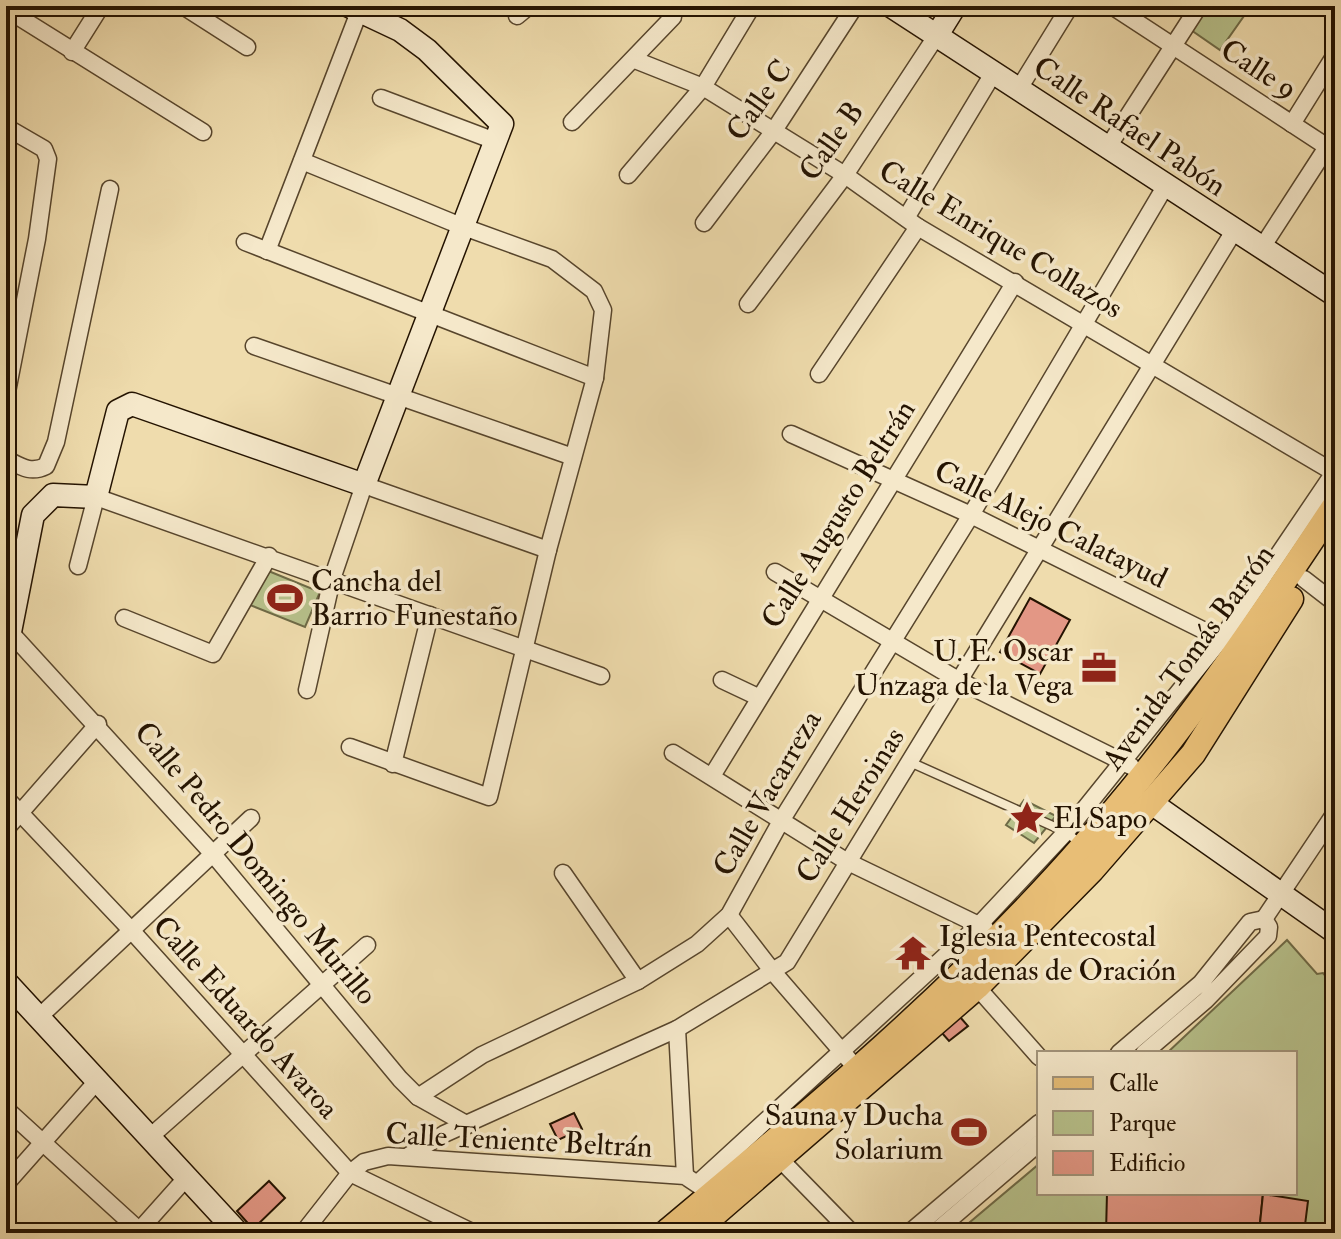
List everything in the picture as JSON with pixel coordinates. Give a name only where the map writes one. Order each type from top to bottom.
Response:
[{"type":"main road","name":"Avenida Tomás Barrón","points":[[693,1233],[857,1069],[1075,839],[1231,644],[1335,505]]},
{"type":"main road","name":"Avenida Tomás Barrón","points":[[665,1233],[697,1185],[774,1153],[977,987],[1092,870],[1193,754],[1335,533]]},
{"type":"street","points":[[72,52],[101,6]]},
{"type":"street","points":[[183,6],[247,47]]},
{"type":"street","points":[[628,175],[703,87],[752,6]]},
{"type":"street","name":"Calle C","points":[[704,223],[773,132],[855,6]]},
{"type":"street","name":"Calle Rafael Pabón","points":[[891,6],[1020,87],[1335,295]]},
{"type":"street","name":"Calle B","points":[[748,304],[845,175],[955,6]]},
{"type":"street","points":[[1020,87],[1070,6]]},
{"type":"street","name":"Calle 9","points":[[1112,6],[1331,149]]},
{"type":"street","points":[[1108,147],[1199,6]]},
{"type":"street","points":[[6,9],[203,132]]},
{"type":"street","points":[[267,251],[302,161],[354,9],[400,30],[427,50],[502,124],[364,485],[332,579],[307,690]]},
{"type":"street","points":[[572,122],[635,60],[671,10]]},
{"type":"street","points":[[1292,124],[1335,55]]},
{"type":"street","name":"Calle Enrique Collazos","points":[[635,60],[703,87],[845,175],[912,222],[1335,472]]},
{"type":"street","points":[[819,374],[912,222],[994,72]]},
{"type":"street","points":[[381,98],[495,141]]},
{"type":"street","points":[[6,127],[44,149],[48,159],[37,239],[7,387]]},
{"type":"street","points":[[1261,249],[1331,149]]},
{"type":"street","points":[[302,161],[461,226],[552,259],[594,291],[603,310],[595,378],[548,550],[489,797],[350,747]]},
{"type":"street","name":"Calle Vacarreza","points":[[418,1097],[482,1055],[638,981],[697,944],[729,915],[781,821],[971,515],[1166,185]]},
{"type":"street","points":[[6,459],[28,470],[38,470],[46,466],[56,442],[110,189]]},
{"type":"street","name":"Calle Heroinas","points":[[408,1156],[444,1134],[677,1029],[774,973],[787,962],[1234,231]]},
{"type":"street","points":[[245,242],[595,378]]},
{"type":"street","name":"Calle Augusto Beltrán","points":[[712,776],[1015,282]]},
{"type":"street","points":[[254,346],[573,457]]},
{"type":"street","points":[[78,566],[118,411],[132,404],[548,550]]},
{"type":"street","name":"Calle Alejo Calatayud","points":[[791,434],[971,515],[1231,644]]},
{"type":"street","points":[[1231,644],[1335,472]]},
{"type":"street","points":[[8,631],[33,515],[53,495],[96,497],[601,676]]},
{"type":"street","points":[[124,618],[213,654],[269,556]]},
{"type":"street","points":[[775,572],[958,680],[1134,768]]},
{"type":"street","points":[[1304,579],[1335,603]]},
{"type":"street","points":[[393,764],[430,615]]},
{"type":"street","name":"Calle Pedro Domingo Murillo","points":[[8,631],[98,724],[213,854],[418,1097],[468,1125]]},
{"type":"street","points":[[722,680],[758,697]]},
{"type":"street","points":[[6,829],[98,724]]},
{"type":"street","points":[[673,753],[846,861],[989,931],[840,1051],[697,1185]]},
{"type":"street","name":"Calle Eduardo Avaroa","points":[[6,798],[131,930],[350,1173],[474,1233]]},
{"type":"street","points":[[1150,802],[1335,932]]},
{"type":"street","points":[[1121,1051],[1201,983],[1250,922],[1264,919],[1283,895],[1335,813]]},
{"type":"street","points":[[39,1017],[251,818]]},
{"type":"street","points":[[563,873],[638,981]]},
{"type":"street","points":[[729,915],[774,973],[857,1069]]},
{"type":"street","points":[[1146,1051],[1206,1000],[1268,936],[1269,927],[1264,919]]},
{"type":"street","points":[[151,1136],[367,945]]},
{"type":"street","points":[[6,982],[238,1233]]},
{"type":"street","points":[[977,987],[1037,1055]]},
{"type":"street","points":[[677,1029],[697,1185]]},
{"type":"street","points":[[6,1184],[98,1080]]},
{"type":"street","points":[[6,1109],[140,1232],[187,1177]]},
{"type":"street","points":[[909,1233],[1037,1125]]},
{"type":"street","points":[[934,1233],[1037,1145]]},
{"type":"street","points":[[774,1153],[852,1233]]},
{"type":"street","name":"Calle Teniente Beltrán","points":[[303,1233],[350,1173],[364,1162],[408,1156],[697,1185]]},
{"type":"lane","points":[[910,762],[1075,839]]},
{"type":"green space","points":[[1208,6],[1251,6],[1220,50],[1191,30]]},
{"type":"green space","name":"Cancha del Barrio Funestaño","points":[[266,570],[320,592],[305,627],[250,605]]},
{"type":"green space","points":[[1024,800],[1056,816],[1034,843],[1006,825]]},
{"type":"green space","points":[[1287,940],[1317,974],[1323,973],[1335,987],[1335,1233],[957,1233],[1037,1166],[1037,1195],[1297,1195],[1297,1051],[1169,1051]]},
{"type":"building","points":[[1030,598],[1070,620],[1040,674],[1000,652]]},
{"type":"building","points":[[960,1017],[968,1026],[949,1041],[942,1033]]},
{"type":"building","points":[[574,1113],[582,1129],[558,1140],[550,1124]]},
{"type":"building","points":[[269,1181],[285,1198],[253,1229],[237,1211]]},
{"type":"building","points":[[1107,1195],[1263,1195],[1259,1233],[1106,1233]]},
{"type":"building","points":[[1263,1195],[1308,1201],[1304,1233],[1259,1233]]},
{"type":"place","name":"Cancha del Barrio Funestaño","points":[[285,598]]},
{"type":"place","name":"U. E. Oscar Unzaga de la Vega","points":[[1099,668]]},
{"type":"place","name":"El Sapo","points":[[1027,818]]},
{"type":"place","name":"Iglesia Pentecostal Cadenas de Oración","points":[[913,953]]},
{"type":"place","name":"Sauna y Ducha Solarium","points":[[969,1132]]}]
